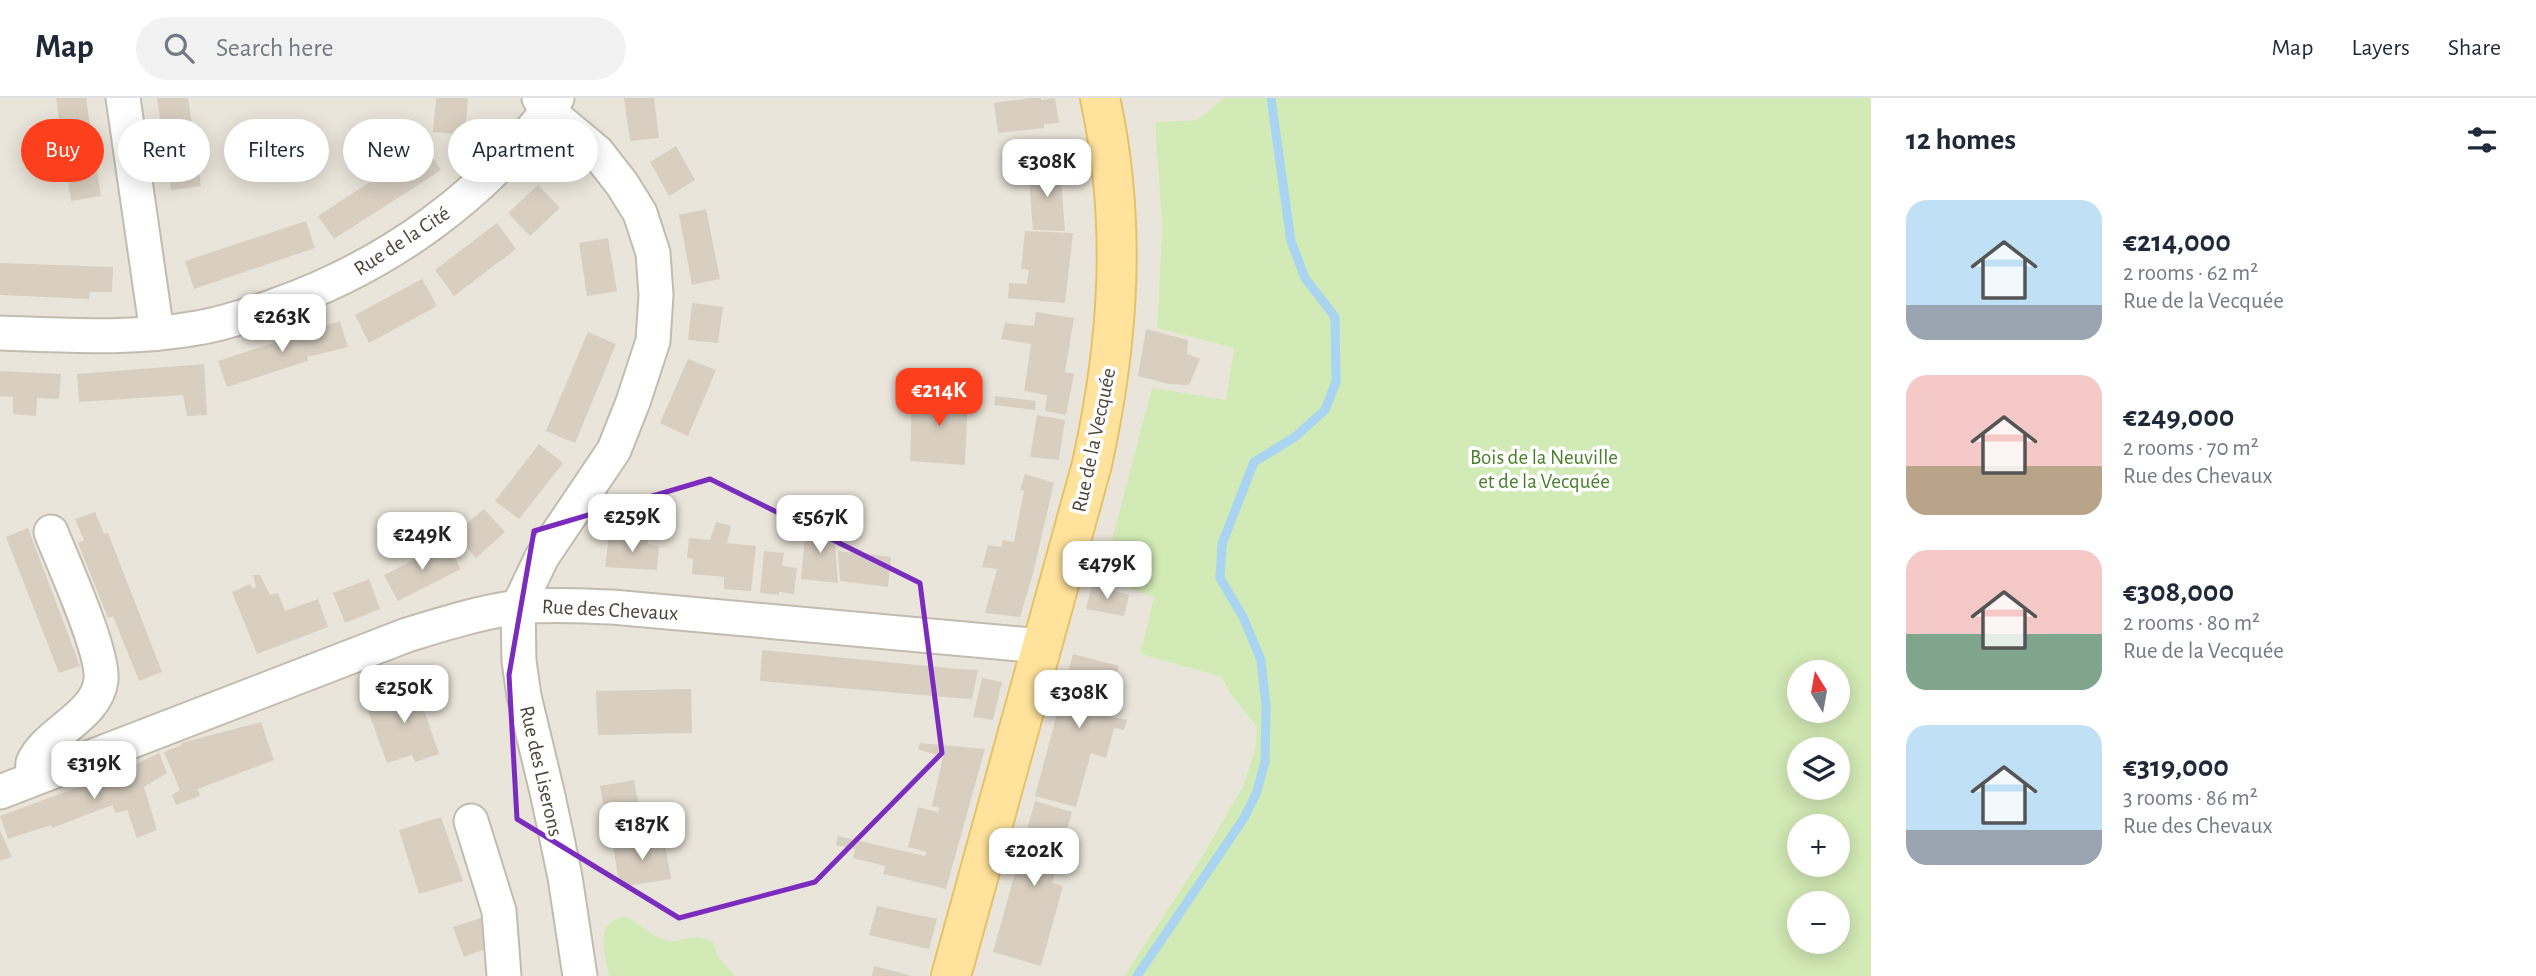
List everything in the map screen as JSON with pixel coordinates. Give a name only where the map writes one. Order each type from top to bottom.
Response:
[{"type":"main road","name":"Rue de la Vecquée","points":[[951,976],[1106,401],[1115,330],[1116,206],[1107,125],[1101,98]]},
{"type":"street","points":[[123,98],[157,333]]},
{"type":"street","points":[[518,607],[542,557],[614,450],[653,341],[653,253],[639,213],[622,184],[597,152],[548,102]]},
{"type":"street","name":"Rue de la Cité","points":[[0,333],[125,336],[196,328],[266,309],[335,282],[387,255],[461,203],[490,176],[548,102]]},
{"type":"street","points":[[33,779],[32,764],[42,750],[91,703],[101,683],[98,653],[51,532]]},
{"type":"street","name":"Rue des Chevaux","points":[[0,792],[407,635],[518,607],[612,607],[1042,646]]},
{"type":"street","name":"Rue des Liserons","points":[[518,607],[519,661],[524,696],[562,864],[580,976]]},
{"type":"street","points":[[471,821],[499,911],[504,976]]},
{"type":"highlighted area","points":[[710,479],[920,583],[942,753],[815,882],[679,918],[517,819],[509,675],[534,531]]},
{"type":"shaded area","points":[[0,98],[1224,98],[1197,120],[1155,123],[1162,227],[1157,328],[1234,348],[1226,401],[1154,597],[1140,654],[1222,677],[1229,692],[1257,727],[1255,749],[1243,786],[1198,863],[1124,976],[0,976]]},
{"type":"green space","name":"Bois de la Neuville et de la Vecquée","points":[[1224,98],[1871,98],[1871,976],[1124,976],[1198,863],[1243,786],[1255,749],[1257,727],[1229,692],[1222,677],[1140,654],[1154,597],[1102,578],[1152,388],[1226,400],[1234,348],[1157,328],[1162,227],[1155,122],[1197,120]]},
{"type":"green space","points":[[626,917],[664,940],[677,941],[699,937],[713,942],[717,955],[735,976],[609,976],[604,948],[605,931],[615,919]]},
{"type":"building","points":[[56,98],[86,98],[89,119],[59,119]]},
{"type":"building","points":[[157,98],[188,98],[191,119],[160,119]]},
{"type":"building","points":[[436,98],[468,98],[466,119],[448,119],[448,133],[434,132]]},
{"type":"building","points":[[624,98],[654,98],[659,138],[630,141]]},
{"type":"building","points":[[1055,98],[1059,123],[1044,124],[1044,128],[998,133],[994,103]]},
{"type":"building","points":[[676,146],[695,180],[669,196],[650,162]]},
{"type":"building","points":[[434,160],[441,170],[434,175]]},
{"type":"building","points":[[1060,167],[1065,231],[1033,230],[1028,169]]},
{"type":"building","points":[[68,182],[99,182],[101,196],[71,201]]},
{"type":"building","points":[[170,182],[200,182],[201,186],[171,190]]},
{"type":"building","points":[[370,182],[422,182],[334,239],[318,216]]},
{"type":"building","points":[[538,185],[560,208],[530,236],[508,213]]},
{"type":"building","points":[[706,209],[720,279],[692,285],[679,215]]},
{"type":"building","points":[[306,221],[315,248],[194,289],[185,261]]},
{"type":"building","points":[[497,223],[516,249],[454,296],[435,270]]},
{"type":"building","points":[[1025,231],[1073,233],[1065,303],[1008,298],[1009,283],[1027,284],[1029,270],[1021,269]]},
{"type":"building","points":[[608,238],[617,291],[587,296],[579,243]]},
{"type":"building","points":[[0,263],[113,267],[112,292],[90,292],[89,299],[0,295]]},
{"type":"building","points":[[422,279],[437,306],[369,343],[355,315]]},
{"type":"building","points":[[692,303],[723,307],[718,343],[688,340]]},
{"type":"building","points":[[1036,312],[1074,318],[1065,372],[1074,374],[1066,415],[1045,411],[1047,395],[1024,391],[1031,344],[1001,339],[1005,323],[1034,326]]},
{"type":"building","points":[[340,321],[348,347],[307,357],[308,361],[227,387],[218,361]]},
{"type":"building","points":[[1146,329],[1188,340],[1187,354],[1200,359],[1189,385],[1169,384],[1138,376]]},
{"type":"building","points":[[588,332],[616,344],[575,443],[546,431]]},
{"type":"building","points":[[688,359],[716,370],[688,436],[660,423]]},
{"type":"building","points":[[204,364],[207,415],[187,416],[183,395],[79,402],[77,374]]},
{"type":"building","points":[[0,371],[61,374],[59,399],[37,398],[36,416],[13,414],[13,397],[0,396]]},
{"type":"building","points":[[912,393],[968,395],[965,465],[910,461]]},
{"type":"building","points":[[995,396],[1036,401],[1035,410],[994,405]]},
{"type":"building","points":[[1037,415],[1065,420],[1059,460],[1030,457]]},
{"type":"building","points":[[539,444],[563,463],[519,519],[495,501]]},
{"type":"building","points":[[1025,474],[1054,483],[1033,573],[1020,617],[985,613],[997,569],[982,567],[988,545],[1001,547],[1003,540],[1014,542],[1024,491],[1020,490]]},
{"type":"building","points":[[484,509],[505,532],[476,558],[455,534]]},
{"type":"building","points":[[95,512],[104,534],[108,533],[162,672],[139,681],[113,616],[108,618],[78,543],[84,540],[75,519]]},
{"type":"building","points":[[716,522],[731,526],[727,543],[756,546],[751,591],[724,589],[724,577],[692,574],[693,559],[687,558],[689,538],[710,540]]},
{"type":"building","points":[[806,526],[834,529],[838,583],[801,579]]},
{"type":"building","points":[[28,528],[80,666],[59,673],[6,537]]},
{"type":"building","points":[[609,536],[648,539],[648,544],[659,546],[657,570],[605,567]]},
{"type":"building","points":[[447,543],[461,569],[398,601],[384,575]]},
{"type":"building","points":[[764,551],[784,553],[782,566],[797,568],[794,594],[760,593]]},
{"type":"building","points":[[838,551],[891,557],[888,587],[840,581]]},
{"type":"building","points":[[253,575],[260,575],[270,595],[278,593],[285,611],[318,599],[328,627],[257,654],[232,592],[250,584],[252,588],[256,587]]},
{"type":"building","points":[[369,579],[380,609],[345,623],[333,593]]},
{"type":"building","points":[[1092,585],[1129,595],[1124,616],[1086,609]]},
{"type":"building","points":[[762,650],[978,670],[972,699],[760,681]]},
{"type":"building","points":[[1073,654],[1119,666],[1109,698],[1103,696],[1098,714],[1127,720],[1124,730],[1114,728],[1106,758],[1091,753],[1076,807],[1035,796]]},
{"type":"building","points":[[413,678],[439,754],[415,762],[412,755],[387,763],[368,711],[395,698],[391,686]]},
{"type":"building","points":[[982,678],[1002,682],[993,720],[973,717]]},
{"type":"building","points":[[691,689],[692,733],[598,735],[596,691]]},
{"type":"building","points":[[261,722],[274,760],[198,789],[200,796],[176,805],[172,795],[180,790],[164,752],[182,745],[181,743]]},
{"type":"building","points":[[920,743],[985,749],[946,889],[883,874],[885,866],[853,858],[855,849],[836,845],[838,836],[925,856],[927,852],[908,847],[918,807],[938,812],[940,808],[932,806],[943,757],[918,749]]},
{"type":"building","points":[[159,753],[167,773],[144,787],[157,830],[137,838],[127,810],[116,813],[112,805],[52,828],[51,825],[8,839],[0,816],[87,784],[119,769],[120,772]]},
{"type":"building","points":[[634,780],[641,816],[607,823],[600,786]]},
{"type":"building","points":[[1035,801],[1072,812],[1052,883],[1063,886],[1041,966],[993,952]]},
{"type":"building","points":[[441,817],[463,881],[419,894],[399,830]]},
{"type":"building","points":[[0,830],[12,857],[0,861]]},
{"type":"building","points":[[664,838],[671,879],[620,887],[613,846]]},
{"type":"building","points":[[877,906],[937,919],[929,949],[869,935]]},
{"type":"building","points":[[484,917],[491,947],[464,957],[453,927]]},
{"type":"building","points":[[874,966],[909,975],[909,976],[872,976]]},
{"type":"waterway","points":[[1137,976],[1244,818],[1256,794],[1265,762],[1266,706],[1261,660],[1243,617],[1220,578],[1222,544],[1254,462],[1295,437],[1325,410],[1336,382],[1335,317],[1305,278],[1291,241],[1271,98]]}]
